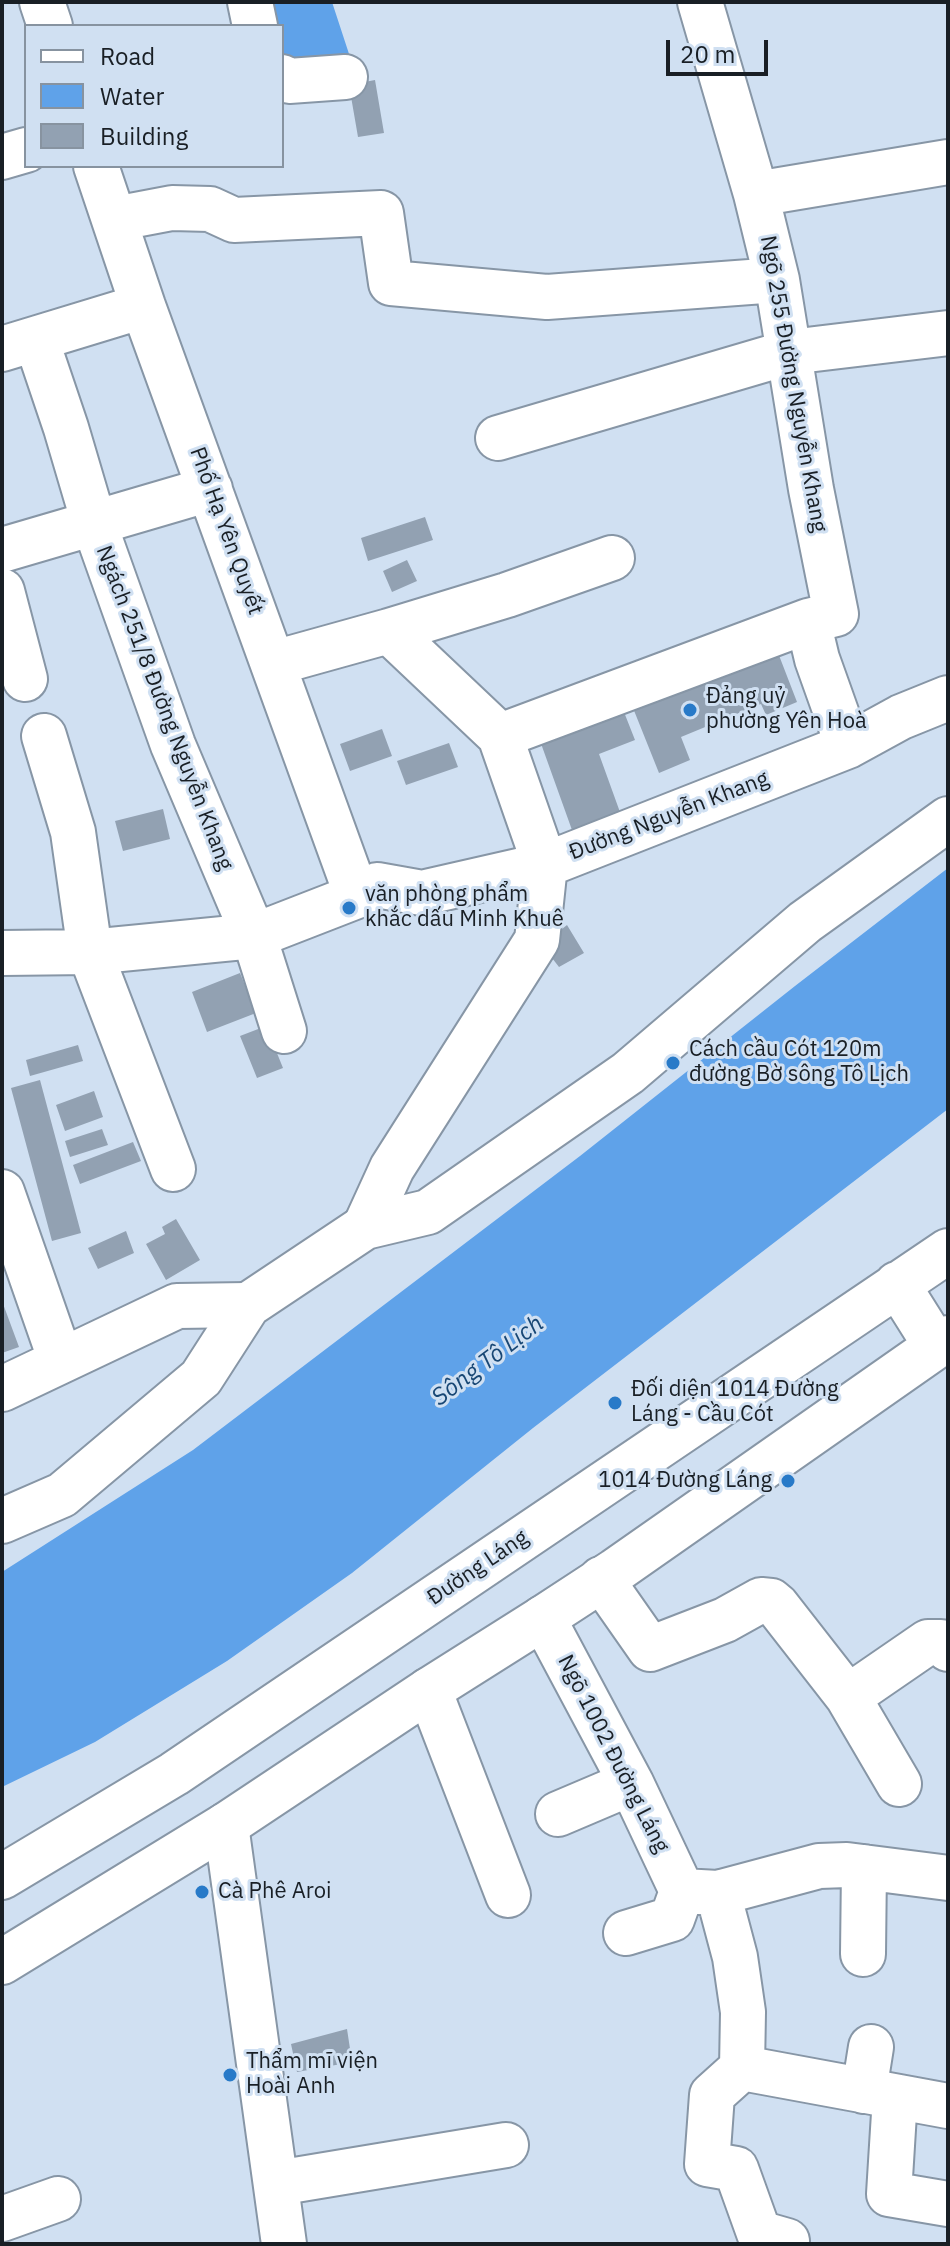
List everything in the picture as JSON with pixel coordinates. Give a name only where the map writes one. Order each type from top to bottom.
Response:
[{"type":"main road","points":[[42,2],[49,24]]},
{"type":"main road","points":[[250,2],[255,24]]},
{"type":"main road","name":"Ngõ 255 Đường Nguyễn Khang","points":[[700,2],[756,194],[777,280],[811,489],[836,614],[808,621]]},
{"type":"main road","points":[[284,78],[289,81],[345,77]]},
{"type":"main road","points":[[2,157],[24,151]]},
{"type":"main road","points":[[756,194],[948,162]]},
{"type":"main road","name":"Phố Hạ Yên Quyết","points":[[97,168],[143,306],[357,896]]},
{"type":"main road","points":[[114,219],[172,208],[210,209],[234,220],[381,213],[391,283],[547,297],[777,280]]},
{"type":"main road","points":[[19,344],[143,306]]},
{"type":"main road","points":[[498,438],[790,352],[948,333]]},
{"type":"main road","name":"Ngách 251/8 Đường Nguyễn Khang","points":[[19,344],[66,428],[94,523],[173,745],[254,936],[284,1031]]},
{"type":"main road","points":[[2,550],[210,489]]},
{"type":"main road","points":[[274,663],[507,595],[612,558]]},
{"type":"main road","points":[[2,591],[25,679]]},
{"type":"main road","points":[[500,736],[808,621],[817,659],[848,746]]},
{"type":"main road","points":[[2,953],[90,952],[254,936],[357,896],[377,885],[422,893],[545,865],[500,736],[389,631]]},
{"type":"main road","name":"Đường Nguyễn Khang","points":[[365,1227],[392,1168],[537,940],[545,865],[848,746],[901,717],[948,698]]},
{"type":"main road","points":[[44,736],[73,832],[90,952],[173,1169]]},
{"type":"main road","points":[[2,1521],[62,1495],[201,1378],[248,1305],[365,1227],[428,1212],[615,1082],[805,922],[948,819]]},
{"type":"main road","points":[[2,1192],[61,1361]]},
{"type":"main road","name":"Đường Láng","points":[[2,1877],[174,1774],[948,1251]]},
{"type":"main road","points":[[2,1962],[226,1825],[543,1618],[942,1342],[897,1284]]},
{"type":"main road","points":[[2,1389],[177,1306],[248,1305]]},
{"type":"main road","points":[[601,1579],[650,1649],[725,1620],[755,1602],[771,1601],[848,1697],[899,1784]]},
{"type":"main road","name":"Ngõ 1002 Đường Láng","points":[[543,1618],[631,1783],[700,1892],[735,1957],[743,2012],[742,2068]]},
{"type":"main road","points":[[848,1697],[928,1642],[941,1642],[947,1647]]},
{"type":"main road","points":[[429,1690],[508,1895]]},
{"type":"main road","points":[[558,1814],[631,1783]]},
{"type":"main road","points":[[226,1825],[284,2244]]},
{"type":"main road","points":[[626,1933],[672,1919],[700,1892],[819,1866],[870,1868],[948,1878]]},
{"type":"main road","points":[[868,1939],[870,1868]]},
{"type":"main road","points":[[871,2047],[880,2094],[889,2194],[948,2204]]},
{"type":"main road","points":[[787,2241],[759,2233],[736,2169],[707,2164],[712,2095],[742,2068],[948,2106]]},
{"type":"main road","points":[[277,2183],[506,2145]]},
{"type":"main road","points":[[2,2219],[58,2199]]},
{"type":"main road","points":[[2,2228],[6,2244]]},
{"type":"water","points":[[265,2],[332,2],[351,60],[284,65],[284,24],[270,24]]},
{"type":"water","name":"Sông Tô Lịch","points":[[948,868],[948,1109],[533,1428],[352,1573],[227,1661],[95,1742],[2,1787],[2,1572],[193,1450],[580,1156]]},
{"type":"building","points":[[375,80],[384,133],[358,137],[349,85]]},
{"type":"building","points":[[425,517],[433,540],[368,561],[361,538]]},
{"type":"building","points":[[407,560],[417,581],[392,592],[383,571]]},
{"type":"building","name":"Đảng uỷ phường Yên Hoà","points":[[775,645],[797,702],[766,715],[761,704],[681,737],[690,760],[659,773],[631,703]]},
{"type":"building","points":[[622,707],[635,740],[599,754],[625,826],[577,844],[539,738]]},
{"type":"building","points":[[382,729],[392,756],[350,771],[340,744]]},
{"type":"building","points":[[449,743],[458,767],[406,785],[397,761]]},
{"type":"building","points":[[163,809],[170,839],[123,851],[115,821]]},
{"type":"building","points":[[567,925],[584,953],[559,967],[542,945]]},
{"type":"building","points":[[240,973],[256,1013],[207,1032],[192,992]]},
{"type":"building","points":[[266,1026],[283,1068],[257,1078],[240,1036]]},
{"type":"building","points":[[78,1045],[83,1061],[30,1076],[26,1060]]},
{"type":"building","points":[[40,1080],[81,1233],[52,1241],[11,1088]]},
{"type":"building","points":[[94,1091],[103,1117],[65,1131],[56,1105]]},
{"type":"building","points":[[102,1129],[108,1145],[70,1157],[65,1141]]},
{"type":"building","points":[[133,1142],[141,1161],[80,1184],[73,1165]]},
{"type":"building","points":[[176,1219],[200,1260],[166,1280],[146,1244],[165,1234],[162,1227]]},
{"type":"building","points":[[126,1231],[134,1253],[98,1269],[88,1248]]},
{"type":"building","points":[[2,1301],[19,1347],[2,1353]]},
{"type":"building","points":[[347,2029],[352,2062],[297,2072],[291,2044]]},
{"type":"place","name":"Đảng uỷ phường Yên Hoà","points":[[690,710]]},
{"type":"place","name":"văn phòng phẩm khắc dấu Minh Khuê","points":[[349,908]]},
{"type":"place","name":"Cách cầu Cót 120m đường Bờ sông Tô Lịch","points":[[673,1063]]},
{"type":"place","name":"Đối diện 1014 Đường Láng - Cầu Cót","points":[[615,1403]]},
{"type":"place","name":"1014 Đường Láng","points":[[788,1481]]},
{"type":"place","name":"Cà Phê Aroi","points":[[202,1892]]},
{"type":"place","name":"Thẩm mĩ viện Hoài Anh","points":[[230,2075]]}]
